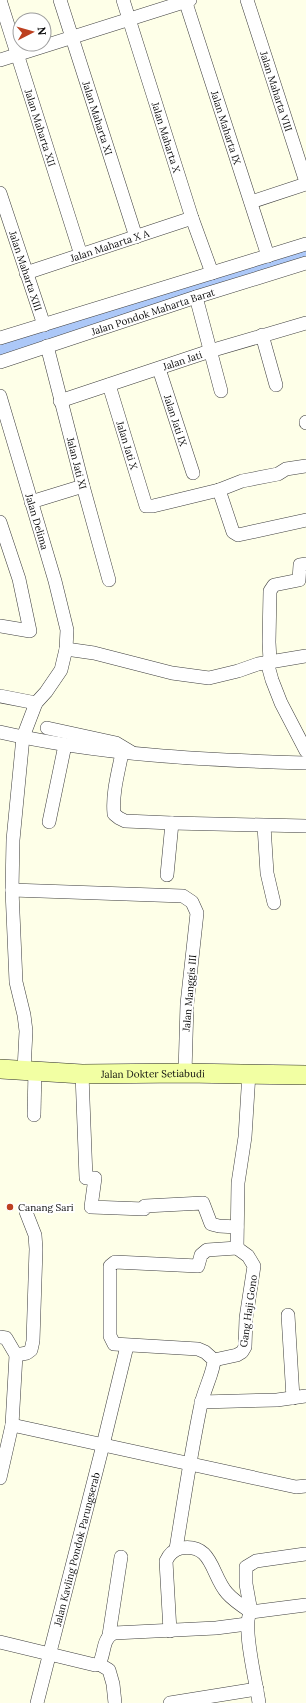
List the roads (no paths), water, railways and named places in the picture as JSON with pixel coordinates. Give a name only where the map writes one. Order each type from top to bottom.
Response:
[{"type":"street","name":"Jalan Maharta XII","points":[[0,0],[81,255]]},
{"type":"street","name":"Jalan Maharta XI","points":[[60,0],[136,237]]},
{"type":"street","name":"Jalan Maharta X","points":[[123,0],[192,218],[212,273]]},
{"type":"street","name":"Jalan Maharta VIII","points":[[248,0],[306,183]]},
{"type":"street","points":[[0,60],[187,1]]},
{"type":"street","name":"Jalan Maharta IX","points":[[187,1],[268,256]]},
{"type":"street","points":[[251,202],[306,183]]},
{"type":"street","name":"Jalan Maharta XIII","points":[[0,193],[44,325]]},
{"type":"street","name":"Jalan Maharta X A","points":[[26,273],[192,218]]},
{"type":"street","name":"Jalan Pondok Maharta Barat","points":[[0,338],[306,244]]},
{"type":"street","name":"Jalan Pondok Maharta Barat","points":[[0,362],[196,297],[306,263]]},
{"type":"street","points":[[196,297],[221,391]]},
{"type":"street","name":"Jalan Jati","points":[[60,401],[210,351],[306,323]]},
{"type":"street","points":[[262,335],[276,386]]},
{"type":"street","name":"Jalan Jati XI","points":[[47,346],[60,401],[109,580]]},
{"type":"street","name":"Jalan Jati IX","points":[[159,369],[193,473]]},
{"type":"street","name":"Jalan Jati X","points":[[109,385],[146,506],[154,506],[219,490]]},
{"type":"street","name":"Jalan Delima","points":[[0,396],[63,611],[67,630],[66,649],[61,670],[36,704],[23,737],[13,840],[12,890],[16,982],[24,1015],[34,1115]]},
{"type":"street","points":[[306,466],[286,469],[278,474],[242,481],[219,490],[233,532],[238,535],[306,520]]},
{"type":"street","points":[[31,502],[83,486]]},
{"type":"street","points":[[0,522],[18,579],[30,631],[0,626]]},
{"type":"street","points":[[306,564],[300,566],[298,580],[274,585],[270,591],[268,662],[272,680],[279,697],[306,751]]},
{"type":"street","points":[[66,649],[94,653],[172,673],[208,678],[268,662],[306,656]]},
{"type":"street","points":[[0,696],[36,704]]},
{"type":"street","points":[[47,728],[116,743],[128,753]]},
{"type":"street","points":[[0,732],[65,745],[128,753],[306,763]]},
{"type":"street","points":[[49,822],[65,745]]},
{"type":"street","points":[[128,753],[115,784],[114,814],[125,821],[306,826]]},
{"type":"street","points":[[167,876],[172,823]]},
{"type":"street","points":[[264,826],[267,873],[274,903]]},
{"type":"street","name":"Jalan Manggis III","points":[[12,890],[183,896],[192,902],[196,913],[186,1004],[185,1073]]},
{"type":"street","name":"Jalan Dokter Setiabudi","points":[[0,1069],[82,1074],[249,1073],[306,1075]]},
{"type":"street","points":[[176,1549],[189,1465],[201,1402],[206,1383],[214,1366],[214,1360],[205,1352],[198,1349],[127,1346],[114,1344],[110,1336],[110,1266],[115,1262],[198,1266],[201,1255],[207,1250],[237,1248],[238,1184],[245,1137],[249,1073]]},
{"type":"street","points":[[82,1074],[86,1178],[95,1178],[91,1207],[144,1209],[145,1206],[203,1203],[211,1224],[237,1227]]},
{"type":"street","points":[[16,1355],[31,1350],[33,1341],[36,1249],[35,1235],[26,1212]]},
{"type":"street","name":"Gang Haji Gono","points":[[214,1360],[237,1355],[242,1352],[245,1347],[246,1318],[254,1266],[248,1256],[237,1248]]},
{"type":"street","points":[[288,1315],[293,1398]]},
{"type":"street","points":[[0,1337],[6,1338],[16,1355],[12,1425],[0,1478]]},
{"type":"street","name":"Jalan Kavling Pondok Parungserab","points":[[37,1703],[104,1445],[127,1346]]},
{"type":"street","points":[[201,1402],[264,1401],[306,1396]]},
{"type":"street","points":[[12,1425],[189,1465],[296,1487],[306,1486]]},
{"type":"street","points":[[170,1632],[166,1561],[168,1554],[176,1549],[186,1548],[198,1550],[204,1554],[211,1561],[218,1582],[249,1618]]},
{"type":"street","points":[[259,1703],[249,1618],[246,1567],[256,1561],[305,1554]]},
{"type":"street","points":[[99,1664],[106,1640],[109,1635],[121,1557]]},
{"type":"street","points":[[109,1635],[170,1632],[249,1618],[306,1605]]},
{"type":"street","points":[[0,1642],[95,1665],[99,1664],[109,1670],[113,1684],[115,1703]]},
{"type":"street","points":[[170,1703],[258,1689]]},
{"type":"waterway","points":[[0,347],[306,252]]},
{"type":"place","name":"Canang Sari","points":[[10,1207]]}]
